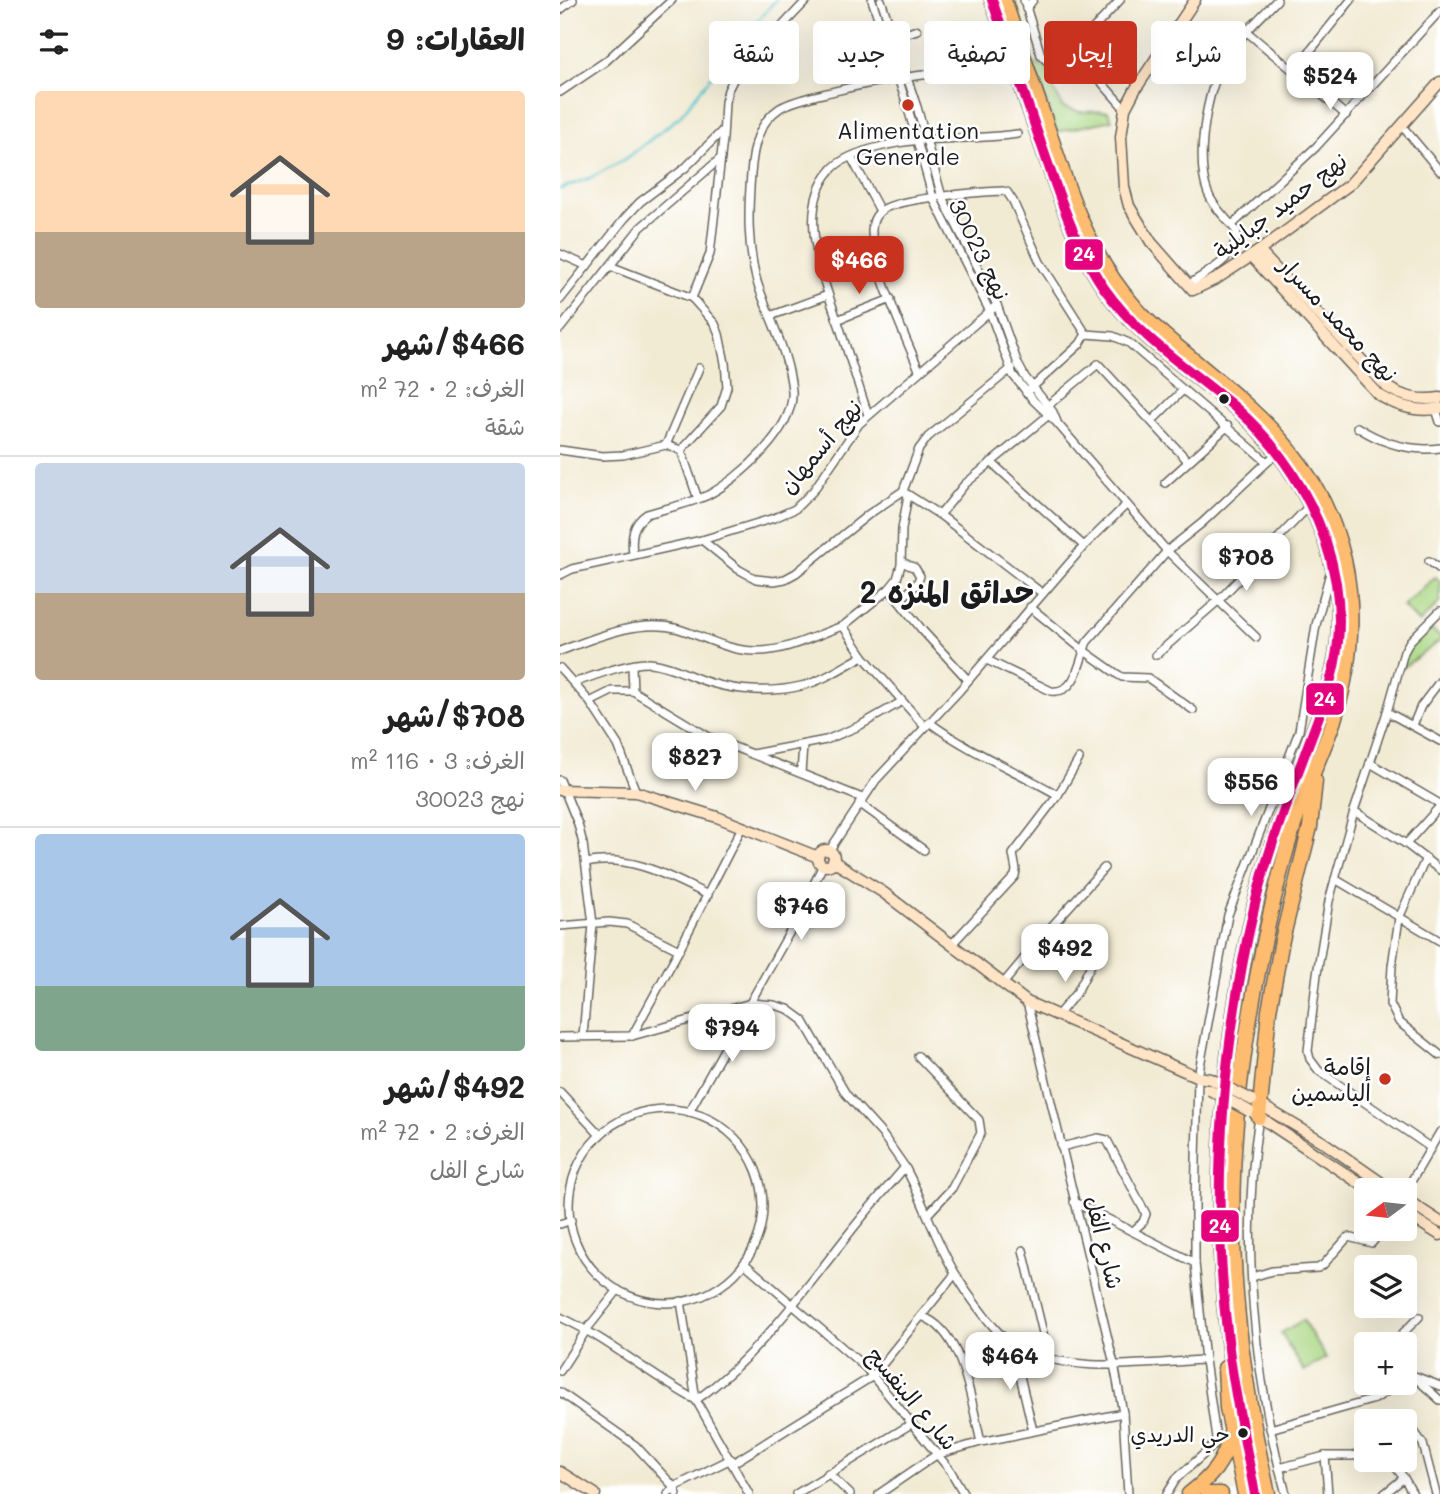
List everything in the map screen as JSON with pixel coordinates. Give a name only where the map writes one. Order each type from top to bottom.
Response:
[{"type":"highway","points":[[992,0],[1068,220],[1091,268],[1108,293],[1146,335],[1255,426],[1299,485],[1321,527],[1332,565],[1339,616],[1339,640],[1331,686],[1282,814],[1255,903],[1227,1058],[1220,1130],[1222,1276],[1229,1350],[1255,1494]]},
{"type":"highway","points":[[1004,0],[1078,215],[1106,270],[1129,301],[1153,326],[1262,418],[1277,454],[1310,478],[1332,523],[1344,561],[1350,598],[1350,641],[1342,690],[1296,818],[1275,897],[1245,1048],[1233,1175],[1234,1242],[1241,1342],[1258,1453],[1268,1494]]},
{"type":"highway","points":[[1255,1108],[1282,940],[1310,827],[1316,764]]},
{"type":"highway","points":[[1234,1242],[1244,1277],[1252,1367],[1277,1494]]},
{"type":"highway","points":[[1229,1350],[1224,1379],[1245,1494]]},
{"type":"highway","points":[[1189,1494],[1209,1478],[1223,1460],[1230,1436],[1230,1423]]},
{"type":"highway","points":[[1207,1494],[1221,1494]]},
{"type":"street","points":[[560,10],[573,0]]},
{"type":"street","points":[[560,92],[606,61],[672,0]]},
{"type":"street","points":[[692,299],[710,254],[728,89],[735,76],[807,0]]},
{"type":"street","name":"نهج 30023","points":[[872,0],[882,21]]},
{"type":"street","name":"نهج 30023","points":[[881,0],[886,21]]},
{"type":"street","points":[[1033,0],[1025,4],[1044,59]]},
{"type":"street","points":[[1099,21],[1120,0]]},
{"type":"street","points":[[1195,0],[1152,62],[1125,109],[1121,137],[1124,187],[1129,206],[1151,242],[1191,288],[1231,253],[1237,241],[1237,232],[1214,205],[1208,193],[1204,173],[1204,135],[1212,92],[1230,52],[1277,0]]},
{"type":"street","points":[[1294,71],[1351,0]]},
{"type":"street","points":[[1232,225],[1299,164],[1440,11]]},
{"type":"street","points":[[910,32],[917,30]]},
{"type":"street","points":[[1247,32],[1346,115]]},
{"type":"street","name":"نهج حميد جبايلية","points":[[1191,288],[1255,254],[1350,184],[1440,82]]},
{"type":"street","points":[[633,554],[631,538],[641,518],[698,499],[729,483],[754,461],[776,433],[788,411],[792,392],[785,361],[757,282],[750,232],[752,160],[759,131],[780,108],[859,84]]},
{"type":"street","name":"نهج 30023","points":[[900,84],[938,197],[989,310],[1010,369],[1167,551],[1256,637]]},
{"type":"street","name":"نهج 30023","points":[[910,84],[926,138],[938,197],[997,305],[1030,390]]},
{"type":"street","points":[[1103,84],[1125,109]]},
{"type":"street","points":[[1402,126],[1440,171]]},
{"type":"street","points":[[560,300],[640,202],[685,168],[723,130]]},
{"type":"street","points":[[868,415],[817,255],[813,223],[818,193],[830,171],[851,157],[876,147],[926,138],[983,139],[1017,134]]},
{"type":"street","points":[[851,157],[880,211]]},
{"type":"street","points":[[560,328],[651,217],[721,158]]},
{"type":"street","points":[[685,168],[696,181]]},
{"type":"street","points":[[919,370],[875,254],[872,232],[873,222],[880,211],[905,201],[1007,192],[1040,261],[1086,334]]},
{"type":"street","points":[[560,254],[587,266]]},
{"type":"street","points":[[822,274],[875,254]]},
{"type":"street","name":"نهج محمد مسرار","points":[[1255,254],[1387,387],[1407,397],[1439,405]]},
{"type":"street","points":[[610,266],[692,299],[715,324],[719,334],[726,363],[727,387],[721,406],[681,450]]},
{"type":"street","points":[[770,316],[828,295]]},
{"type":"street","points":[[837,320],[891,299]]},
{"type":"street","name":"نهج أسمهان","points":[[560,575],[572,569],[702,540],[764,522],[794,509],[813,491],[847,439],[868,415],[997,305]]},
{"type":"street","points":[[1030,390],[1080,344],[1086,334]]},
{"type":"street","points":[[987,660],[1055,692],[1065,688],[1078,672],[1087,642],[1167,551],[1202,523],[1277,454],[1228,426],[1122,338],[1086,334]]},
{"type":"street","points":[[940,515],[965,484],[1098,363],[1188,461]]},
{"type":"street","points":[[560,651],[616,632],[647,625],[679,629],[730,648],[759,652],[776,650],[843,626],[889,589],[897,579],[902,562],[905,493],[919,449],[928,438],[1018,364]]},
{"type":"street","points":[[666,445],[699,368]]},
{"type":"street","points":[[1152,421],[1183,390]]},
{"type":"street","points":[[1439,405],[1440,422]]},
{"type":"street","points":[[1165,483],[1228,426]]},
{"type":"street","points":[[1357,427],[1400,447],[1440,448]]},
{"type":"street","points":[[560,450],[614,456],[666,445],[681,450]]},
{"type":"street","points":[[681,450],[698,499]]},
{"type":"street","points":[[991,462],[1084,546]]},
{"type":"street","points":[[905,493],[940,515],[1042,593]]},
{"type":"street","points":[[702,540],[738,569],[756,579],[785,579],[861,520],[905,493]]},
{"type":"street","points":[[689,1112],[860,801],[987,660],[1084,546],[1126,505]]},
{"type":"street","points":[[1156,655],[1219,600],[1310,505]]},
{"type":"street","points":[[1429,561],[1440,569]]},
{"type":"street","points":[[899,601],[917,584],[920,576],[915,568],[902,562]]},
{"type":"street","points":[[1167,1494],[1177,1478],[1216,1442],[1195,1263],[1198,1077],[1227,915],[1299,731],[1316,625],[1332,565]]},
{"type":"street","points":[[889,589],[968,680]]},
{"type":"street","points":[[1030,607],[1083,650],[1122,677],[1148,678],[1193,710]]},
{"type":"street","points":[[1431,1149],[1327,1077],[1313,1065],[1308,1051],[1329,901],[1354,811],[1406,646],[1440,611]]},
{"type":"street","points":[[843,626],[863,656],[901,702],[927,724],[1058,795]]},
{"type":"street","points":[[573,683],[651,663],[668,666],[719,686],[743,690],[770,690],[801,686],[863,656]]},
{"type":"street","points":[[632,666],[633,691]]},
{"type":"street","points":[[560,668],[590,702],[618,745],[636,792]]},
{"type":"street","points":[[1413,725],[1421,706],[1440,681]]},
{"type":"street","points":[[590,702],[612,691],[633,691],[689,727],[801,773],[860,801],[924,850]]},
{"type":"street","points":[[752,754],[826,740],[859,726],[901,702]]},
{"type":"street","points":[[1387,712],[1440,741]]},
{"type":"street","points":[[801,773],[803,746]]},
{"type":"street","points":[[951,945],[1015,876],[1013,853],[1058,795],[1079,759]]},
{"type":"street","points":[[1370,763],[1439,810],[1406,844]]},
{"type":"street","points":[[583,1036],[593,924],[586,863],[578,824],[562,787],[636,792],[717,817],[826,859],[884,893],[1027,1002],[1198,1077],[1322,1142],[1374,1178]]},
{"type":"street","points":[[1354,811],[1406,844],[1440,870]]},
{"type":"street","points":[[632,1036],[742,827]]},
{"type":"street","points":[[1426,858],[1399,918],[1390,1004],[1399,1022],[1440,1055]]},
{"type":"street","points":[[586,863],[612,860],[641,866],[708,895]]},
{"type":"street","points":[[1002,985],[1104,868]]},
{"type":"street","points":[[1335,879],[1440,941]]},
{"type":"street","points":[[560,926],[626,924],[679,950]]},
{"type":"street","points":[[1049,929],[1092,963],[1077,992],[1057,1016]]},
{"type":"street","name":"شارع الفل","points":[[1027,1002],[1114,1364],[1123,1413],[1128,1494]]},
{"type":"street","points":[[560,1037],[632,1036],[751,1003],[788,1009],[803,1020],[846,1094],[882,1134],[905,1167],[955,1274],[976,1305],[1013,1346],[1033,1431]]},
{"type":"street","points":[[918,1056],[979,1120],[982,1127],[952,1188],[928,1214]]},
{"type":"street","points":[[560,1092],[600,1135]]},
{"type":"street","points":[[1255,1108],[1354,1179]]},
{"type":"street","points":[[1255,1108],[1251,1181],[1252,1277],[1270,1429],[1286,1494]]},
{"type":"street","points":[[662,1109],[689,1112],[714,1121],[732,1134],[746,1151],[756,1170],[762,1191],[763,1213],[755,1244],[744,1263],[721,1286],[702,1296],[681,1301],[649,1301],[618,1290],[601,1277],[587,1260],[576,1241],[571,1220],[570,1199],[574,1177],[582,1157],[600,1135],[621,1120],[641,1112],[662,1109]]},
{"type":"street","points":[[1413,1178],[1440,1132]]},
{"type":"street","points":[[1061,1147],[1098,1138],[1107,1140],[1146,1214],[1143,1222],[1133,1231]]},
{"type":"street","points":[[696,1400],[736,1368],[793,1305],[905,1167]]},
{"type":"street","points":[[1074,1202],[1195,1263]]},
{"type":"street","points":[[1418,1208],[1440,1222]]},
{"type":"street","points":[[560,1224],[571,1220]]},
{"type":"street","points":[[1418,1221],[1440,1235]]},
{"type":"street","points":[[1252,1277],[1272,1271],[1318,1268],[1348,1237],[1354,1238]]},
{"type":"street","points":[[1023,1250],[1049,1358]]},
{"type":"street","name":"شارع البنفسج","points":[[744,1263],[873,1376],[936,1455],[961,1493]]},
{"type":"street","points":[[668,1494],[732,1461],[873,1376],[955,1274]]},
{"type":"street","points":[[560,1371],[587,1329],[618,1290]]},
{"type":"street","points":[[681,1301],[696,1400],[749,1494]]},
{"type":"street","points":[[921,1316],[938,1324],[957,1352],[981,1442]]},
{"type":"street","points":[[560,1317],[587,1329],[666,1384],[696,1400]]},
{"type":"street","points":[[1404,1332],[1419,1317]]},
{"type":"street","points":[[1013,1346],[1082,1365],[1205,1360]]},
{"type":"street","points":[[1417,1381],[1440,1386]]},
{"type":"street","points":[[1417,1386],[1440,1400]]},
{"type":"street","points":[[560,1392],[619,1433],[650,1460],[676,1490]]},
{"type":"street","points":[[1270,1429],[1381,1395]]},
{"type":"street","points":[[879,1494],[936,1455],[981,1442],[1123,1413]]},
{"type":"street","points":[[796,1494],[911,1424]]},
{"type":"street","points":[[1417,1435],[1423,1444],[1436,1494]]},
{"type":"street","points":[[1279,1468],[1325,1456],[1354,1456]]},
{"type":"street","points":[[1325,1456],[1328,1494]]},
{"type":"street","points":[[560,1472],[595,1494]]},
{"type":"street","points":[[1399,1472],[1413,1494]]},
{"type":"street","points":[[828,1473],[849,1494]]},
{"type":"street","points":[[1384,1494],[1404,1478]]},
{"type":"green space","points":[[1010,0],[1015,0],[1021,21],[1017,21]]},
{"type":"green space","points":[[1030,52],[1033,63],[1044,67],[1044,84],[1051,84],[1062,107],[1080,112],[1108,111],[1112,120],[1057,132],[1030,56]]},
{"type":"green space","points":[[1435,577],[1440,581],[1440,602],[1419,623],[1403,606]]},
{"type":"green space","points":[[1428,626],[1440,637],[1440,641],[1402,668],[1405,650]]},
{"type":"green space","points":[[1303,1320],[1326,1358],[1304,1371],[1281,1333]]},
{"type":"waterway","points":[[560,189],[590,178],[627,158],[679,117],[776,0]]},
{"type":"transit line","name":"24","points":[[992,0],[1063,206],[1094,272],[1133,323],[1237,409],[1272,445],[1313,511],[1331,558],[1336,583],[1339,630],[1333,672],[1277,829],[1255,904],[1234,1014],[1222,1125],[1220,1237],[1223,1293],[1234,1386],[1255,1494]]},
{"type":"place","name":"Alimentation Generale","points":[[908,105]]},
{"type":"place","name":"إقامة الياسمين","points":[[1385,1079]]},
{"type":"place","name":"حي الدريدي","points":[[1243,1433]]},
{"type":"district","name":"حدائق المنزه 2","points":[[947,591]]}]
